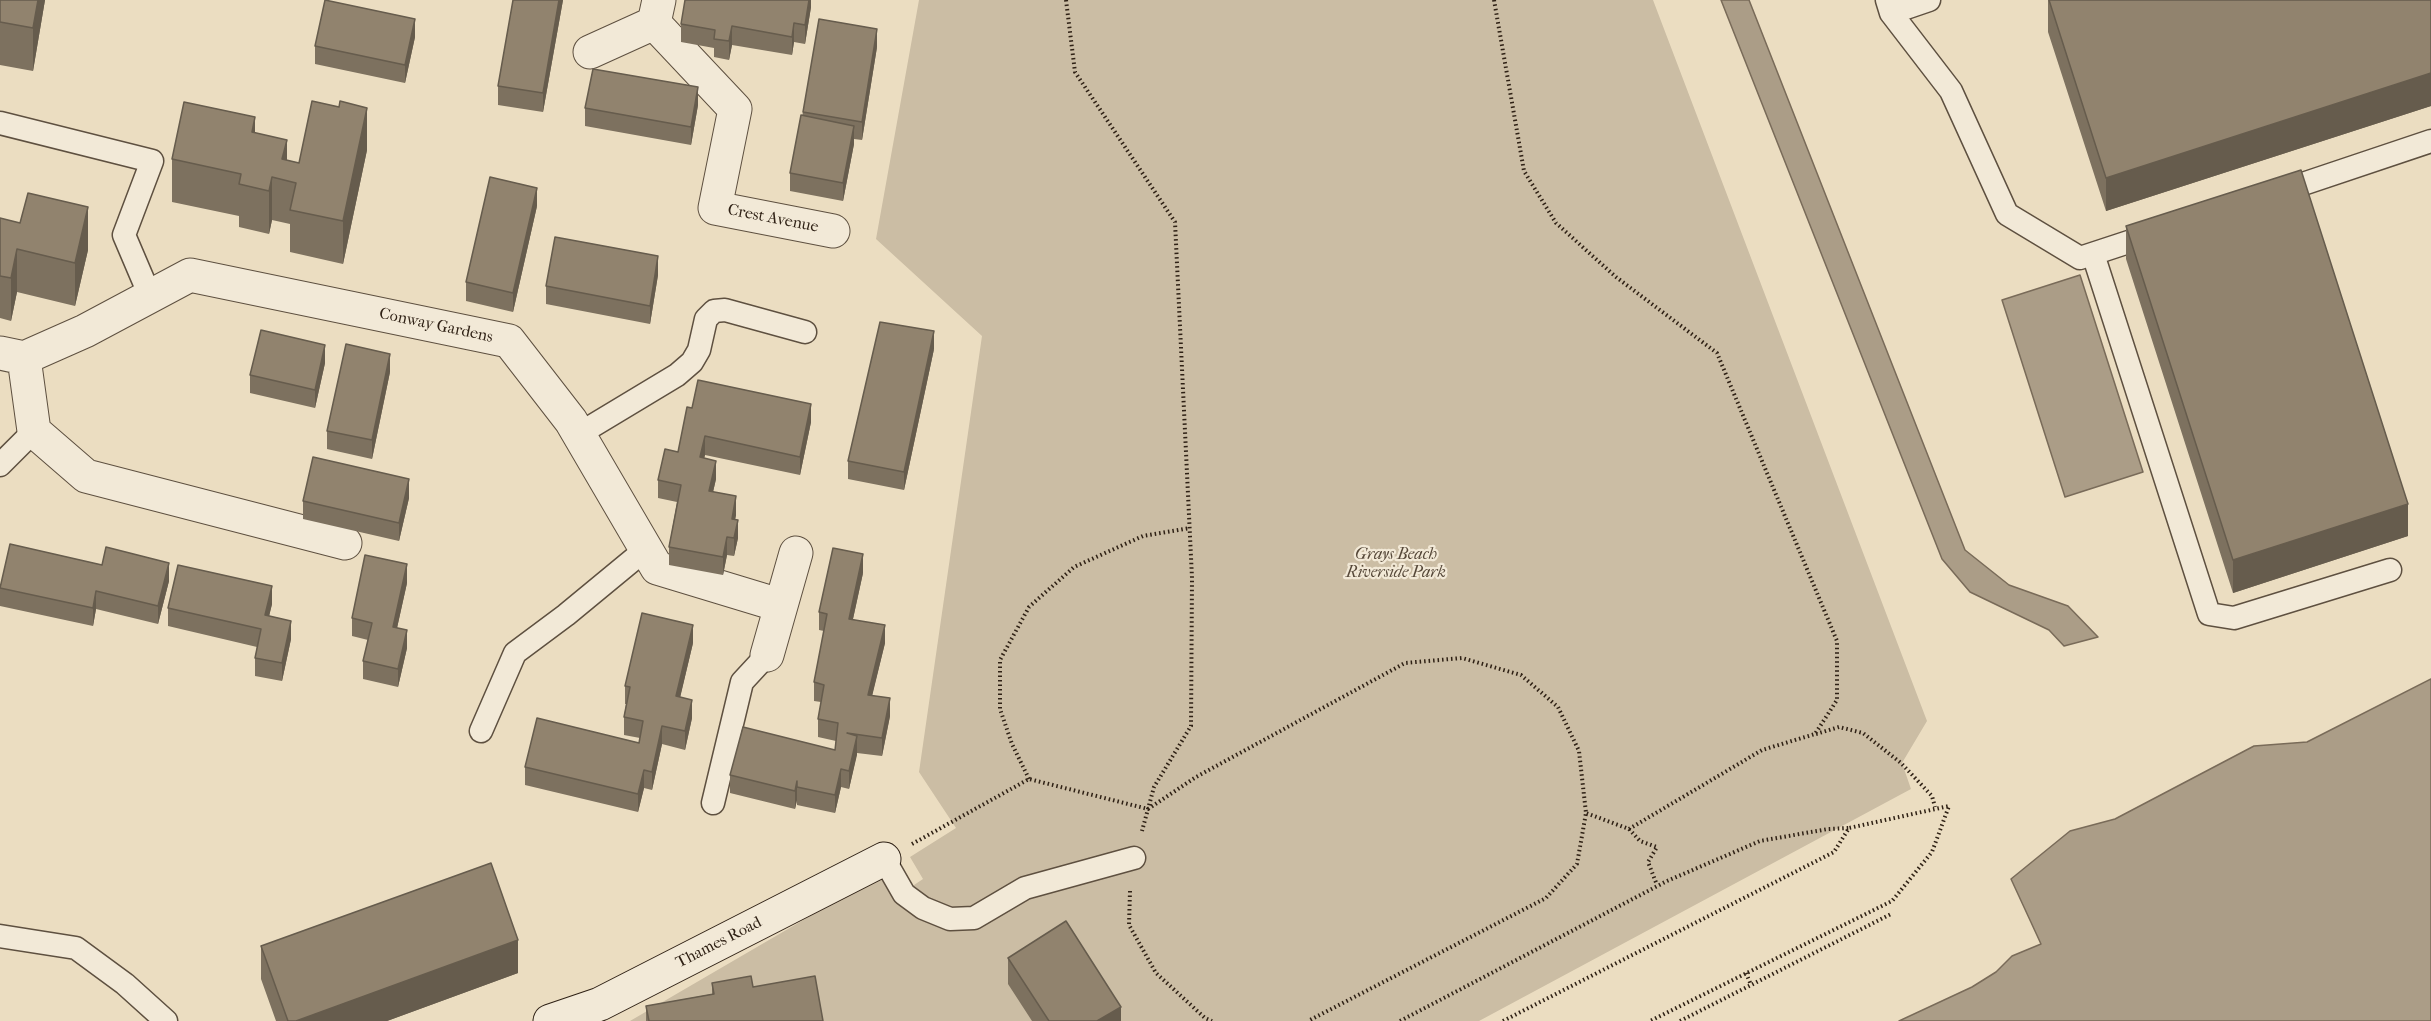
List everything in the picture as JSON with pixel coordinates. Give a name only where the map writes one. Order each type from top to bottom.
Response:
[{"type":"street","name":"Crest Avenue","points":[[590,52],[657,12],[735,109],[715,208],[833,231]]},
{"type":"street","name":"Conway Gardens","points":[[34,431],[12,356],[85,331],[190,275],[510,341],[579,434],[657,568],[779,605]]},
{"type":"street","points":[[34,431],[86,476],[345,543]]},
{"type":"street","points":[[767,655],[779,605],[796,553]]},
{"type":"street","name":"Thames Road","points":[[550,1021],[600,1004],[884,859]]},
{"type":"lane","points":[[1929,0],[1889,7],[1951,92],[2007,214],[2080,258],[2172,228]]},
{"type":"lane","points":[[0,123],[152,160],[124,235],[150,296]]},
{"type":"lane","points":[[2251,202],[2431,141]]},
{"type":"lane","points":[[2093,254],[2209,614],[2234,618],[2390,570]]},
{"type":"lane","points":[[579,434],[677,375],[695,356],[706,319],[714,311],[725,310],[805,332]]},
{"type":"lane","points":[[0,465],[34,431]]},
{"type":"lane","points":[[481,731],[515,653],[566,615],[646,549]]},
{"type":"lane","points":[[713,803],[742,682],[767,655]]},
{"type":"lane","points":[[884,859],[904,894],[923,908],[950,919],[974,918],[1025,888],[1134,858]]},
{"type":"lane","points":[[0,936],[76,948],[125,984],[166,1021]]},
{"type":"path","points":[[1066,0],[1075,72],[1175,222],[1192,578],[1191,726],[1154,788],[1131,871],[1129,925],[1156,974],[1205,1020],[1212,1021]]},
{"type":"path","points":[[1494,0],[1524,171],[1556,223],[1616,277],[1718,353],[1837,641],[1837,700],[1815,734]]},
{"type":"path","points":[[1029,779],[1012,744],[1000,709],[1000,660],[1029,607],[1074,567],[1143,536],[1190,528]]},
{"type":"path","points":[[884,859],[1029,779],[1148,809],[1196,777],[1405,663],[1462,658],[1521,675],[1558,707],[1579,751],[1586,813],[1577,864],[1546,898],[1308,1021]]},
{"type":"path","points":[[1629,828],[1762,750],[1839,727],[1863,733],[1902,764],[1932,796],[1935,807]]},
{"type":"path","points":[[1400,1021],[1657,885],[1760,841],[1828,829],[1849,828],[1935,807],[1948,806],[1932,852],[1892,900],[1650,1021]]},
{"type":"path","points":[[1586,813],[1629,828],[1640,841],[1657,847],[1648,862],[1657,885]]},
{"type":"path","points":[[1503,1021],[1834,852],[1849,828]]},
{"type":"path","points":[[1680,1021],[1891,914]]},
{"type":"path","points":[[1746,973],[1751,985]]},
{"type":"green space","name":"Grays Beach Riverside Park","points":[[919,0],[1653,0],[1927,721],[1902,763],[1911,789],[1479,1021],[630,1021],[884,873],[896,897],[923,879],[910,857],[956,828],[919,772],[982,336],[876,239]]},
{"type":"shaded area","points":[[1721,0],[1749,0],[1965,550],[2009,585],[2068,606],[2098,637],[2064,646],[2049,630],[1970,592],[1942,559]]},
{"type":"shaded area","points":[[2080,275],[2143,472],[2065,497],[2002,300]]},
{"type":"shaded area","points":[[2431,679],[2431,1021],[1899,1021],[1972,987],[1996,972],[2012,956],[2041,944],[2011,879],[2070,831],[2115,819],[2254,746],[2307,742]]},
{"type":"building","points":[[0,0],[38,0],[33,28],[0,22]]},
{"type":"building","points":[[325,0],[415,19],[405,65],[315,46]]},
{"type":"building","points":[[513,0],[559,0],[543,93],[498,86]]},
{"type":"building","points":[[685,0],[809,0],[805,25],[794,23],[792,37],[732,26],[729,41],[714,39],[715,30],[681,24]]},
{"type":"building","points":[[2049,0],[2431,0],[2431,73],[2106,178]]},
{"type":"building","points":[[819,19],[877,29],[862,122],[803,112]]},
{"type":"building","points":[[593,69],[698,87],[691,127],[585,108]]},
{"type":"building","points":[[312,101],[339,107],[340,101],[367,108],[343,221],[290,210],[296,183],[272,177],[269,191],[239,184],[241,174],[172,159],[184,102],[255,117],[252,132],[287,140],[282,159],[299,163]]},
{"type":"building","points":[[801,115],[854,126],[843,183],[790,173]]},
{"type":"building","points":[[2301,170],[2408,504],[2233,560],[2126,226]]},
{"type":"building","points":[[490,177],[537,188],[513,293],[466,282]]},
{"type":"building","points":[[28,193],[88,207],[75,263],[17,249],[11,278],[0,276],[0,218],[20,223]]},
{"type":"building","points":[[555,237],[658,256],[650,306],[546,286]]},
{"type":"building","points":[[880,322],[934,331],[904,472],[848,461]]},
{"type":"building","points":[[261,330],[325,345],[315,390],[250,375]]},
{"type":"building","points":[[346,344],[390,354],[372,440],[327,431]]},
{"type":"building","points":[[698,380],[811,404],[800,457],[705,436],[700,457],[716,461],[709,491],[736,496],[732,519],[738,520],[734,538],[727,537],[723,557],[669,547],[681,485],[658,480],[665,449],[678,452],[687,407],[692,408]]},
{"type":"building","points":[[313,457],[409,479],[399,523],[303,501]]},
{"type":"building","points":[[10,544],[102,565],[106,547],[169,563],[158,606],[96,591],[93,608],[0,588]]},
{"type":"building","points":[[833,548],[863,554],[849,619],[885,625],[868,695],[890,698],[882,738],[847,733],[857,736],[849,771],[841,769],[835,795],[797,787],[797,781],[795,791],[730,775],[743,727],[835,750],[838,723],[818,719],[824,685],[814,682],[827,614],[819,612]]},
{"type":"building","points":[[365,555],[407,564],[393,627],[407,630],[398,669],[363,661],[372,623],[352,618]]},
{"type":"building","points":[[178,565],[272,586],[265,615],[291,621],[282,663],[255,658],[261,629],[168,608]]},
{"type":"building","points":[[642,613],[693,625],[676,696],[692,700],[685,731],[662,726],[652,772],[644,770],[638,794],[525,767],[537,718],[639,743],[643,721],[624,717],[630,687],[625,686]]},
{"type":"building","points":[[491,863],[518,940],[296,1021],[288,1021],[261,946]]},
{"type":"building","points":[[1066,921],[1121,1007],[1097,1021],[1049,1021],[1008,958]]},
{"type":"building","points":[[751,976],[753,987],[815,976],[823,1021],[649,1021],[646,1006],[714,994],[712,983]]}]
